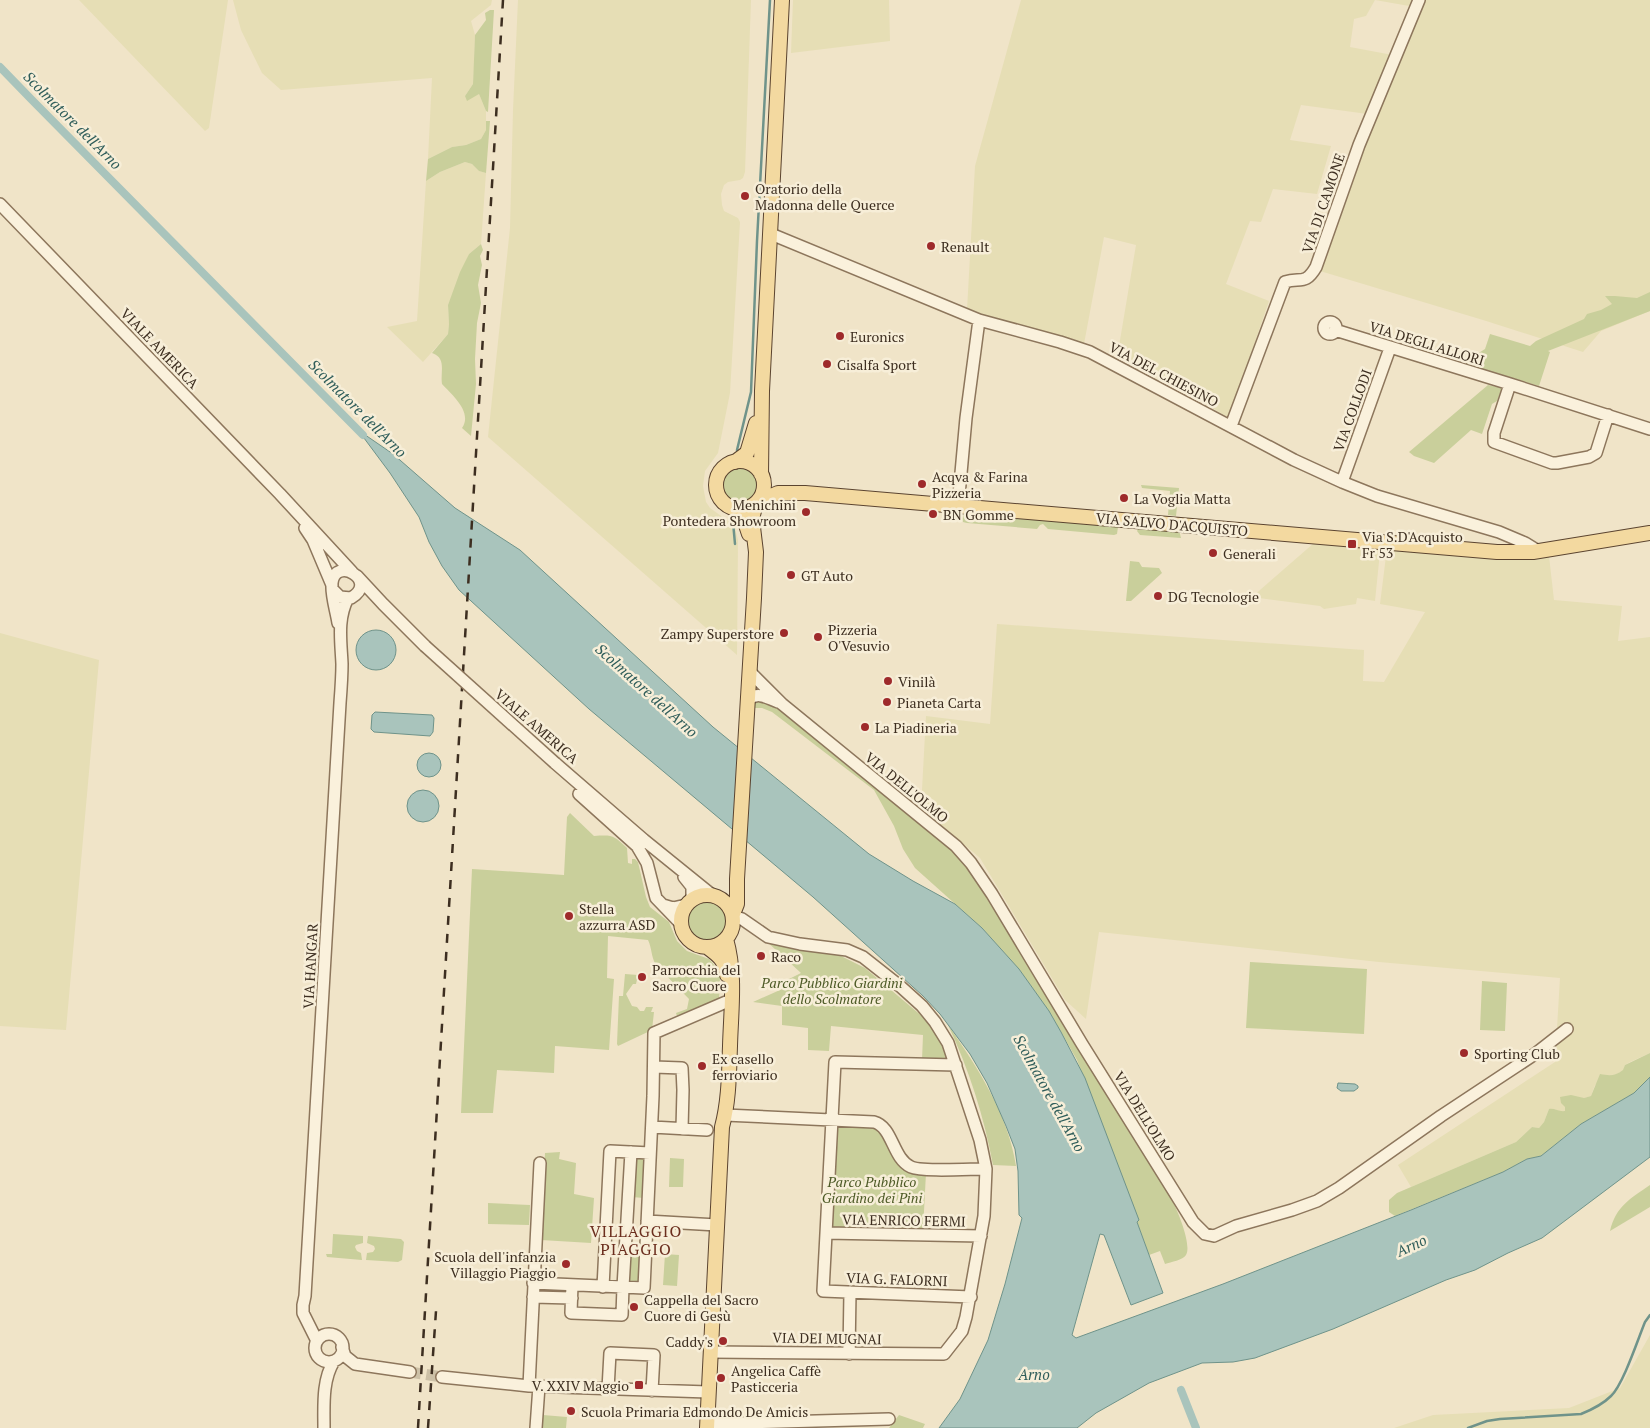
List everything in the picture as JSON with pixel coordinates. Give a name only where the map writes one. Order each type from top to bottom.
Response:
[{"type":"main road","points":[[706,947],[716,945],[726,939],[732,929],[733,915],[737,904],[736,886],[750,672],[755,549],[758,517],[762,505],[760,501],[764,489],[761,475],[762,391],[782,0]]},
{"type":"main road","points":[[762,391],[756,428],[749,450],[745,455],[722,470],[716,484],[720,499],[735,509],[748,508],[782,492],[805,493]]},
{"type":"main road","points":[[761,453],[770,476],[786,489]]},
{"type":"main road","points":[[735,462],[750,463],[770,484],[805,493]]},
{"type":"main road","name":"VIA SALVO D'ACQUISTO","points":[[805,493],[1497,552],[1538,551],[1650,533]]},
{"type":"main road","points":[[735,509],[747,525],[750,544],[744,699],[748,706]]},
{"type":"main road","points":[[724,1121],[720,1114],[727,977],[725,965],[721,957],[706,947],[690,940],[684,932],[681,915],[689,902],[704,896],[724,894],[736,886]]},
{"type":"main road","points":[[714,896],[727,903],[733,915]]},
{"type":"main road","points":[[706,1427],[732,976],[731,960],[726,939]]},
{"type":"street","name":"VIA DI CAMONE","points":[[1231,426],[1285,282],[1303,280],[1316,267],[1359,145],[1418,0]]},
{"type":"street","name":"VIALE AMERICA","points":[[0,204],[330,547],[382,604],[555,763],[675,866]]},
{"type":"street","name":"VIA DEL CHIESINO","points":[[771,234],[979,320],[1090,352],[1294,460],[1342,482],[1377,496],[1499,532],[1538,551]]},
{"type":"street","points":[[958,506],[966,418],[979,320]]},
{"type":"street","name":"VIA DEGLI ALLORI","points":[[1335,330],[1650,429]]},
{"type":"street","name":"VIA COLLODI","points":[[1342,482],[1390,348]]},
{"type":"street","points":[[1510,384],[1494,433],[1494,442],[1552,463],[1557,464],[1594,455],[1608,416]]},
{"type":"street","name":"VIALE AMERICA","points":[[297,513],[313,540],[332,587],[338,596],[369,597],[382,604]]},
{"type":"street","points":[[332,587],[334,578],[338,573],[345,570],[354,574],[360,585],[352,597]]},
{"type":"street","name":"VIA HANGAR","points":[[332,587],[341,634]]},
{"type":"street","name":"VIA HANGAR","points":[[317,1341],[305,1319],[303,1309],[340,703],[342,613],[352,597]]},
{"type":"street","name":"VIA DELL'OLMO","points":[[750,672],[782,704],[966,856],[992,894],[1082,1044],[1193,1222],[1198,1229],[1208,1235],[1214,1236],[1242,1224],[1292,1210],[1328,1194],[1535,1054],[1567,1029]]},
{"type":"street","name":"VIA DELL'OLMO","points":[[748,706],[753,696],[759,695],[782,704]]},
{"type":"street","points":[[579,794],[637,846],[646,859],[656,898],[682,924]]},
{"type":"street","points":[[675,866],[714,896]]},
{"type":"street","points":[[661,905],[673,908],[689,902],[693,891],[690,884],[675,866]]},
{"type":"street","points":[[733,915],[742,918],[768,937],[800,944],[846,950],[864,957],[901,987],[928,1013],[941,1030],[956,1065],[980,1140],[986,1169],[986,1206],[971,1297]]},
{"type":"street","points":[[533,1284],[644,1288],[652,1127],[654,1033],[726,1002]]},
{"type":"street","points":[[698,1014],[714,1013],[725,1018]]},
{"type":"street","points":[[826,1233],[835,1062],[956,1065]]},
{"type":"street","points":[[654,1067],[682,1068],[682,1129]]},
{"type":"street","points":[[724,1121],[832,1120],[874,1122],[884,1128],[901,1159],[911,1167],[923,1169],[986,1169]]},
{"type":"street","points":[[652,1127],[707,1130]]},
{"type":"street","points":[[603,1287],[610,1151],[650,1153]]},
{"type":"street","points":[[572,1285],[571,1313],[622,1315],[631,1152]]},
{"type":"street","points":[[536,1428],[533,1284],[540,1163]]},
{"type":"street","points":[[608,1188],[628,1189]]},
{"type":"street","points":[[628,1205],[648,1206]]},
{"type":"street","points":[[647,1221],[717,1225]]},
{"type":"street","name":"VIA ENRICO FERMI","points":[[826,1233],[981,1236]]},
{"type":"street","name":"VIA G. FALORNI","points":[[826,1233],[823,1291],[971,1297]]},
{"type":"street","points":[[626,1237],[646,1238]]},
{"type":"street","points":[[604,1251],[625,1251]]},
{"type":"street","points":[[849,1354],[850,1292]]},
{"type":"street","points":[[533,1297],[572,1298]]},
{"type":"street","name":"VIA DEI MUGNAI","points":[[710,1352],[944,1354],[963,1328],[971,1297]]},
{"type":"street","name":"VIA HANGAR","points":[[305,1300],[308,1312],[314,1323],[331,1335]]},
{"type":"street","points":[[325,1398],[321,1368],[315,1348],[317,1341],[324,1336],[331,1335],[339,1339],[345,1356],[354,1364],[410,1372]]},
{"type":"street","points":[[324,1428],[328,1376],[334,1361],[341,1355],[342,1346]]},
{"type":"street","points":[[608,1389],[610,1353],[654,1355],[652,1391]]},
{"type":"street","points":[[317,1355],[324,1361],[334,1361]]},
{"type":"street","points":[[442,1377],[534,1386],[708,1392]]},
{"type":"street","points":[[706,1427],[889,1419]]},
{"type":"shaded area","points":[[79,0],[228,0],[209,128],[205,131]]},
{"type":"shaded area","points":[[233,0],[492,0],[491,5],[471,21],[475,35],[473,84],[465,96],[479,94],[486,111],[486,130],[481,139],[466,145],[452,147],[428,159],[432,78],[281,90],[262,73],[241,30]]},
{"type":"shaded area","points":[[518,0],[751,0],[745,172],[740,180],[728,182],[724,185],[721,194],[724,211],[738,218],[740,222],[730,393],[718,453],[705,471],[703,486],[706,502],[710,508],[731,523],[735,528],[738,540],[737,655],[488,437],[510,228]]},
{"type":"shaded area","points":[[793,0],[889,0],[890,41],[791,53]]},
{"type":"shaded area","points":[[1021,0],[1375,0],[1366,16],[1354,19],[1350,47],[1398,56],[1422,0],[1650,0],[1650,311],[1601,331],[1583,352],[1320,271],[1375,115],[1301,105],[1290,140],[1331,146],[1317,194],[1273,189],[1261,222],[1250,221],[1226,284],[1269,301],[1229,418],[1118,352],[1136,245],[1104,237],[1084,344],[967,310],[975,166]]},
{"type":"shaded area","points":[[1375,0],[1417,0],[1415,7]]},
{"type":"shaded area","points":[[465,162],[486,173],[481,244],[469,254],[448,305],[448,334],[423,362],[387,327],[417,321],[426,181],[440,172]]},
{"type":"shaded area","points":[[1314,543],[1379,548],[1375,601],[1357,598],[1356,604],[1324,609],[1320,606],[1252,597]]},
{"type":"shaded area","points":[[1387,548],[1508,558],[1549,556],[1554,600],[1622,606],[1618,641],[1650,637],[1650,1053],[1630,1062],[1625,1065],[1624,1070],[1609,1076],[1595,1085],[1591,1096],[1565,1107],[1566,1111],[1561,1112],[1549,1109],[1544,1122],[1539,1128],[1532,1127],[1516,1142],[1411,1187],[1398,1165],[1555,1062],[1560,978],[1379,962],[1099,932],[1086,1019],[1065,1000],[980,858],[921,808],[926,716],[990,724],[997,624],[1364,650],[1363,681],[1384,682],[1425,612],[1380,604]]},
{"type":"shaded area","points":[[0,633],[99,660],[66,1030],[0,1026]]},
{"type":"shaded area","points":[[1650,1335],[1650,1428],[1394,1428],[1433,1415],[1569,1408],[1620,1388]]},
{"type":"green space","points":[[494,10],[488,112],[479,94],[467,101],[465,96],[473,84],[475,35],[486,20],[485,13]]},
{"type":"green space","points":[[486,121],[490,121],[486,173],[465,162],[440,172],[426,181],[428,159],[452,147],[466,145],[481,139],[486,130]]},
{"type":"green space","points":[[481,244],[483,250],[480,256],[482,265],[478,285],[481,303],[477,323],[476,384],[471,436],[462,428],[465,416],[460,404],[442,384],[440,358],[432,353],[448,334],[448,305],[460,272],[469,254]]},
{"type":"green space","points":[[1650,292],[1650,311],[1548,351],[1550,352],[1539,386],[1463,363],[1485,349],[1490,334],[1530,346],[1536,341],[1584,319],[1587,314],[1612,304],[1605,296],[1637,298]]},
{"type":"green space","points":[[1488,385],[1502,388],[1497,401],[1492,404],[1482,434],[1471,430],[1434,463],[1414,456],[1409,452]]},
{"type":"green space","points":[[744,466],[751,469],[757,475],[760,486],[759,494],[751,503],[744,506],[736,506],[729,503],[721,494],[720,482],[723,475],[732,467]]},
{"type":"green space","points":[[1141,485],[1179,488],[1176,516],[1168,515],[1170,491],[1142,488]]},
{"type":"green space","points":[[964,513],[1118,527],[1117,534],[1114,535],[1048,529],[1043,524],[1037,529],[967,523],[963,522],[962,519]]},
{"type":"green space","points":[[1139,527],[1179,530],[1181,538],[1140,535],[1137,531]]},
{"type":"green space","points":[[1130,561],[1139,562],[1142,567],[1159,568],[1162,573],[1131,601],[1126,601]]},
{"type":"green space","points":[[754,700],[771,702],[808,733],[812,733],[931,831],[966,865],[1062,1016],[1173,1202],[1186,1236],[1187,1250],[1184,1257],[1165,1264],[1160,1251],[1149,1255],[1077,1060],[1049,1011],[1019,969],[982,928],[915,868],[903,849],[894,826],[874,790],[772,712],[762,708],[753,708]]},
{"type":"green space","points":[[570,813],[594,836],[612,837],[619,840],[627,848],[628,863],[632,864],[632,859],[638,862],[650,907],[669,922],[677,941],[687,951],[709,959],[716,967],[720,977],[719,1002],[678,1019],[676,1013],[687,1009],[689,999],[656,965],[648,940],[608,936],[607,978],[614,979],[609,1050],[555,1046],[554,1073],[497,1070],[493,1113],[461,1113],[472,869],[564,875],[567,817]]},
{"type":"green space","points":[[707,899],[722,905],[728,920],[722,935],[707,941],[692,935],[686,920],[692,905]]},
{"type":"green space","name":"Parco Pubblico Giardini dello Scolmatore","points":[[764,939],[839,955],[865,968],[923,1017],[938,1037],[946,1052],[944,1062],[922,1060],[923,1035],[831,1026],[829,1051],[808,1050],[808,1028],[782,1025],[782,1006],[753,1002],[789,986],[787,980],[801,973]]},
{"type":"green space","points":[[1250,962],[1367,969],[1364,1034],[1246,1028]]},
{"type":"green space","points":[[625,974],[638,975],[636,984],[633,984],[626,994],[632,1006],[637,1007],[640,1011],[644,1011],[646,1007],[653,1007],[651,1012],[654,1012],[652,1030],[618,1046],[619,996],[623,996]]},
{"type":"green space","points":[[1482,981],[1507,983],[1505,1031],[1480,1030]]},
{"type":"green space","points":[[948,1025],[981,1075],[999,1110],[1012,1147],[1016,1166],[993,1165],[975,1094],[963,1059]]},
{"type":"green space","points":[[1650,1053],[1650,1077],[1634,1093],[1581,1124],[1541,1156],[1527,1159],[1503,1172],[1395,1216],[1389,1212],[1389,1200],[1397,1193],[1516,1142],[1532,1127],[1539,1128],[1544,1122],[1549,1109],[1565,1111],[1560,1097],[1571,1095],[1584,1098],[1591,1096],[1600,1074],[1615,1074],[1623,1070],[1625,1065]]},
{"type":"green space","name":"Parco Pubblico Giardino dei Pini","points":[[835,1123],[876,1126],[890,1146],[926,1173],[923,1230],[829,1228]]},
{"type":"green space","points":[[560,1152],[559,1159],[576,1163],[574,1194],[594,1198],[591,1243],[541,1240],[545,1153]]},
{"type":"green space","points":[[633,1155],[647,1155],[645,1198],[631,1197]]},
{"type":"green space","points":[[670,1158],[684,1159],[683,1187],[669,1187]]},
{"type":"green space","points":[[1650,1185],[1650,1207],[1610,1231],[1620,1209],[1630,1199]]},
{"type":"green space","points":[[488,1203],[530,1205],[529,1225],[488,1224]]},
{"type":"green space","points":[[333,1234],[363,1236],[363,1243],[355,1247],[361,1253],[362,1260],[327,1257],[326,1254],[332,1254]]},
{"type":"green space","points":[[368,1236],[401,1239],[404,1242],[402,1260],[398,1262],[366,1260],[367,1253],[373,1252],[375,1249],[374,1246],[367,1243]]},
{"type":"green space","points":[[628,1244],[643,1245],[641,1285],[626,1284]]},
{"type":"green space","points":[[665,1254],[679,1255],[677,1286],[663,1285]]},
{"type":"green space","points":[[543,1415],[567,1417],[566,1428],[542,1428]]},
{"type":"green space","points":[[899,1415],[925,1424],[923,1428],[889,1428]]},
{"type":"water","name":"Arno","points":[[358,430],[393,454],[455,508],[520,550],[713,727],[869,854],[955,904],[982,928],[1019,969],[1049,1011],[1085,1078],[1139,1220],[1137,1222],[1163,1293],[1131,1305],[1104,1235],[1100,1234],[1072,1335],[1076,1338],[1223,1284],[1411,1210],[1503,1172],[1527,1159],[1541,1156],[1581,1124],[1634,1093],[1650,1077],[1650,1157],[1542,1238],[1475,1270],[1446,1280],[1333,1329],[1255,1358],[1233,1362],[1202,1363],[1149,1383],[1096,1413],[1077,1428],[939,1428],[960,1399],[988,1340],[1022,1218],[1019,1215],[1018,1171],[1015,1149],[987,1083],[970,1054],[940,1014],[923,996],[813,897],[589,709],[459,590],[442,566],[429,542],[419,517],[390,473]]},
{"type":"water","points":[[376,630],[387,633],[393,639],[396,650],[393,661],[387,667],[376,670],[365,667],[359,661],[356,650],[359,639],[365,633]]},
{"type":"water","points":[[375,712],[432,715],[434,718],[433,732],[430,736],[374,732],[371,729],[372,715]]},
{"type":"water","points":[[429,753],[438,756],[441,765],[438,774],[429,777],[420,774],[417,765],[420,756]]},
{"type":"water","points":[[423,790],[434,795],[439,806],[434,817],[423,822],[412,817],[407,806],[412,795]]},
{"type":"water","points":[[1338,1083],[1355,1084],[1358,1088],[1354,1091],[1341,1091],[1337,1088]]},
{"type":"waterway","points":[[737,450],[751,392],[770,0]]},
{"type":"waterway","name":"Scolmatore dell'Arno","points":[[0,67],[363,435]]},
{"type":"waterway","points":[[733,522],[735,544]]},
{"type":"waterway","points":[[1468,1428],[1487,1421],[1500,1419],[1581,1414],[1593,1409],[1616,1390],[1630,1361],[1645,1322],[1650,1315]]},
{"type":"waterway","points":[[1181,1390],[1196,1428]]},
{"type":"tunnel","points":[[410,1372],[442,1377]]},
{"type":"railway","points":[[418,1428],[503,0]]},
{"type":"railway","points":[[428,1428],[436,1311]]},
{"type":"place","name":"Oratorio della Madonna delle Querce","points":[[745,196]]},
{"type":"place","name":"Renault","points":[[931,246]]},
{"type":"place","name":"Euronics","points":[[840,336]]},
{"type":"place","name":"Cisalfa Sport","points":[[827,364]]},
{"type":"place","name":"Acqva & Farina Pizzeria","points":[[922,484]]},
{"type":"place","name":"La Voglia Matta","points":[[1124,498]]},
{"type":"place","name":"Menichini Pontedera Showroom","points":[[806,512]]},
{"type":"place","name":"BN Gomme","points":[[933,514]]},
{"type":"place","name":"Via S.D'Acquisto Fr 53","points":[[1352,544]]},
{"type":"place","name":"Generali","points":[[1213,553]]},
{"type":"place","name":"GT Auto","points":[[791,575]]},
{"type":"place","name":"DG Tecnologie","points":[[1158,596]]},
{"type":"place","name":"Zampy Superstore","points":[[784,633]]},
{"type":"place","name":"Pizzeria O'Vesuvio","points":[[818,637]]},
{"type":"place","name":"Vinilà","points":[[888,681]]},
{"type":"place","name":"Pianeta Carta","points":[[887,702]]},
{"type":"place","name":"La Piadineria","points":[[865,727]]},
{"type":"place","name":"Stella azzurra ASD","points":[[569,916]]},
{"type":"place","name":"Raco","points":[[761,956]]},
{"type":"place","name":"Parrocchia del Sacro Cuore","points":[[642,977]]},
{"type":"place","name":"Sporting Club","points":[[1464,1053]]},
{"type":"place","name":"Ex casello ferroviario","points":[[702,1066]]},
{"type":"place","name":"Scuola dell'infanzia Villaggio Piaggio","points":[[566,1264]]},
{"type":"place","name":"Cappella del Sacro Cuore di Gesù","points":[[634,1307]]},
{"type":"place","name":"Caddy's","points":[[723,1341]]},
{"type":"place","name":"Angelica Caffè Pasticceria","points":[[721,1378]]},
{"type":"place","name":"V. XXIV Maggio","points":[[639,1385]]},
{"type":"place","name":"Scuola Primaria Edmondo De Amicis","points":[[571,1411]]},
{"type":"district","name":"VILLAGGIO PIAGGIO","points":[[636,1240]]}]
